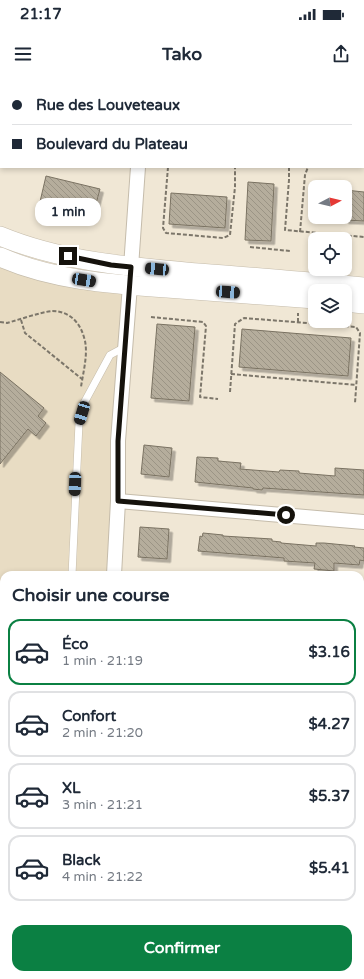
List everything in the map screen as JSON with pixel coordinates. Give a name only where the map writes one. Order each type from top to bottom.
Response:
[{"type":"main road","points":[[0,236],[55,254],[111,265],[130,276],[308,298]]},
{"type":"main road","points":[[0,257],[10,262],[49,273],[108,284],[130,276],[364,287]]},
{"type":"main road","points":[[352,303],[364,304]]},
{"type":"street","points":[[114,571],[118,501],[118,441],[138,168]]},
{"type":"street","points":[[118,501],[364,522]]},
{"type":"lane","points":[[72,571],[77,438],[79,423],[86,400],[110,355],[125,347]]},
{"type":"path","points":[[168,168],[163,228],[166,233],[223,238],[230,235],[235,187],[235,168]]},
{"type":"path","points":[[289,168],[285,230],[364,237]]},
{"type":"path","points":[[300,232],[305,175],[308,168]]},
{"type":"path","points":[[250,247],[290,251]]},
{"type":"path","points":[[0,322],[7,323],[51,311],[64,313],[73,317],[77,322],[85,341],[85,356],[80,392],[86,400]]},
{"type":"path","points":[[298,322],[299,312]]},
{"type":"path","points":[[151,317],[203,322],[206,326],[200,397],[218,399]]},
{"type":"path","points":[[230,392],[235,324],[244,318],[356,327],[360,333],[355,403]]},
{"type":"path","points":[[21,319],[25,333],[82,379]]},
{"type":"path","points":[[231,374],[356,385]]},
{"type":"shaded area","points":[[0,257],[130,285],[114,571],[0,571]]},
{"type":"building","points":[[46,176],[100,189],[92,219],[39,206]]},
{"type":"building","points":[[248,182],[274,184],[271,241],[245,240]]},
{"type":"building","points":[[352,191],[364,192],[364,221],[352,220]]},
{"type":"building","points":[[171,193],[227,197],[225,228],[169,224]]},
{"type":"building","points":[[157,324],[195,327],[189,401],[151,398]]},
{"type":"building","points":[[242,329],[351,338],[348,376],[239,367]]},
{"type":"building","points":[[0,372],[44,408],[38,416],[46,423],[36,436],[28,429],[0,464]]},
{"type":"building","points":[[144,445],[172,448],[169,477],[141,474]]},
{"type":"building","points":[[197,457],[218,458],[218,461],[241,463],[240,469],[279,472],[280,470],[299,471],[299,473],[335,476],[335,468],[364,470],[364,495],[263,488],[262,490],[195,482]]},
{"type":"building","points":[[140,527],[169,529],[167,559],[138,557]]},
{"type":"building","points":[[203,533],[223,536],[272,539],[272,541],[281,543],[316,546],[316,543],[324,543],[355,546],[354,547],[364,548],[364,561],[360,560],[359,565],[334,563],[334,571],[314,569],[315,563],[284,561],[284,558],[198,551],[200,536],[202,537]]},
{"type":"route","points":[[68,256],[111,265],[131,267],[118,441],[118,501],[286,515]]}]
